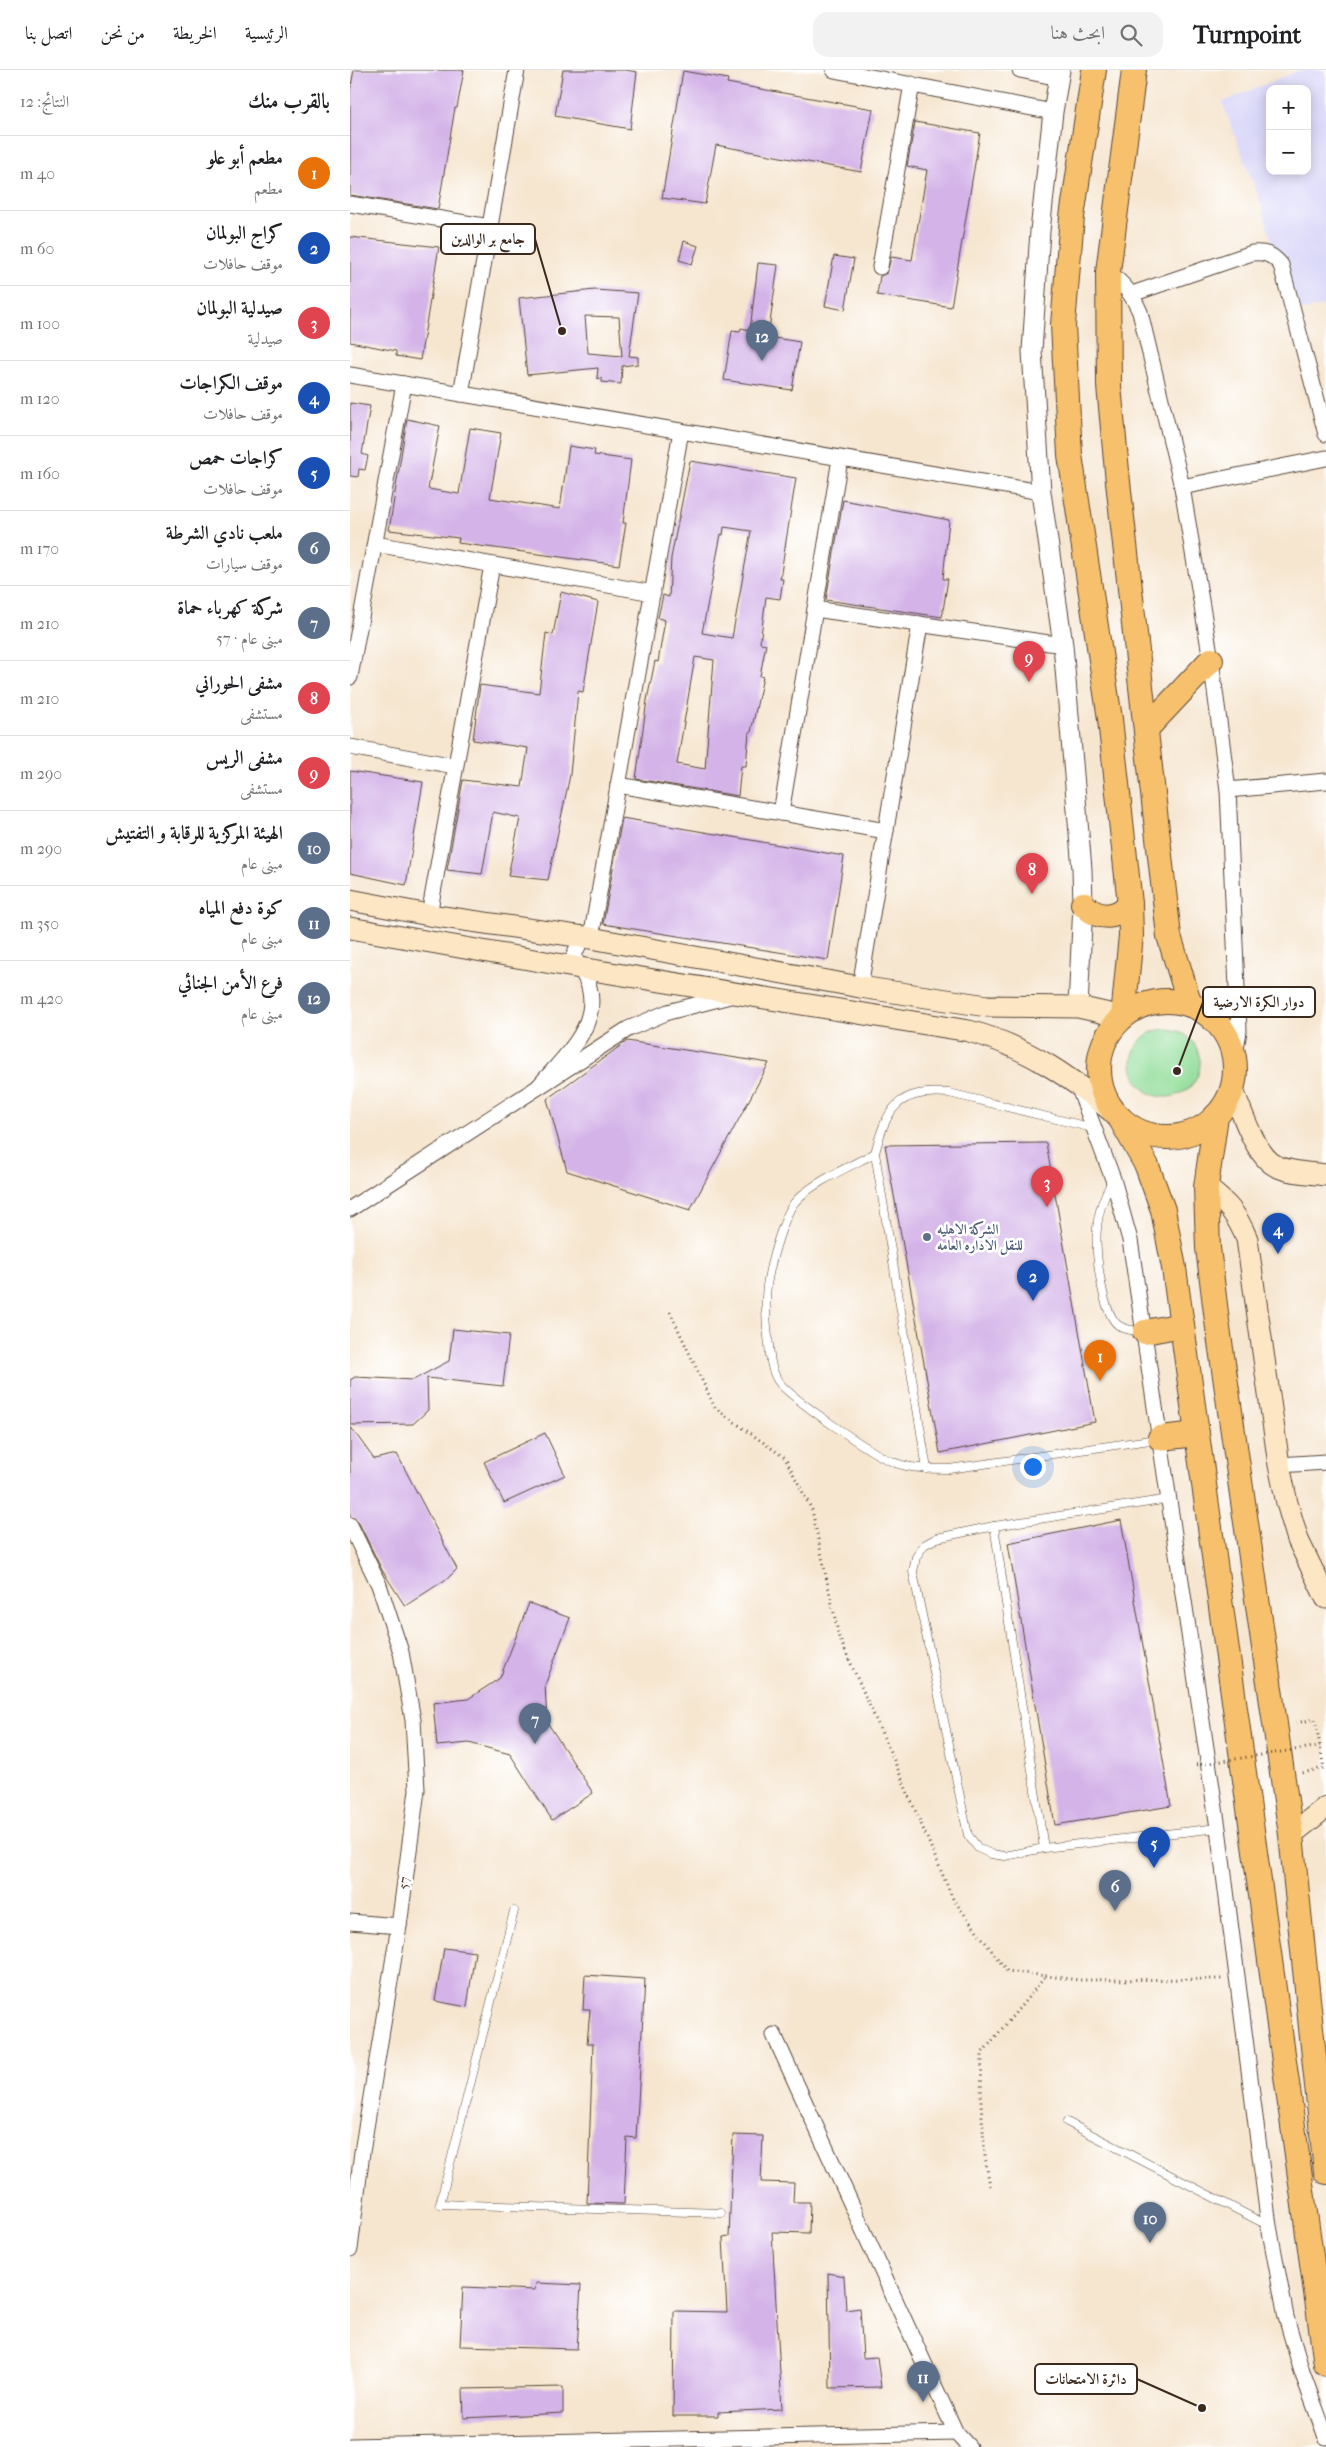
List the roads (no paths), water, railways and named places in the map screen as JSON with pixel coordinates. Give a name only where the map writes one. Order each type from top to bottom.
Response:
[{"type":"main road","points":[[1094,70],[1072,217],[1064,325],[1070,455],[1110,719],[1130,904],[1131,935],[1123,1017]]},
{"type":"main road","points":[[1134,70],[1108,272],[1109,386],[1169,936],[1190,1005]]},
{"type":"main road","points":[[1146,729],[1211,660]]},
{"type":"main road","points":[[350,900],[428,914],[591,938],[860,987],[988,1006],[1078,1007],[1123,1017]]},
{"type":"main road","points":[[1083,904],[1095,914],[1102,916],[1118,914],[1130,904]]},
{"type":"main road","points":[[350,928],[580,968],[969,1031],[1015,1045],[1036,1056],[1076,1082],[1120,1118],[1138,1130],[1151,1134],[1179,1136],[1199,1129],[1216,1116],[1226,1103],[1232,1088],[1234,1060],[1230,1042],[1220,1026],[1206,1013],[1190,1005],[1173,1001],[1155,1002],[1138,1007],[1123,1017],[1108,1034],[1100,1056],[1100,1078],[1107,1100],[1120,1118],[1147,1166],[1163,1210],[1182,1325],[1326,2364]]},
{"type":"main road","points":[[1232,1088],[1264,1156],[1274,1165],[1289,1170],[1326,1176]]},
{"type":"main road","points":[[1216,1116],[1206,1188],[1208,1248],[1290,1835],[1326,2172]]},
{"type":"main road","points":[[1206,1188],[1226,1202],[1238,1217],[1246,1239],[1279,1465],[1298,1540],[1326,1598]]},
{"type":"main road","points":[[1145,1332],[1182,1325]]},
{"type":"main road","points":[[1160,1438],[1197,1434]]},
{"type":"main road","points":[[1290,1835],[1326,1807]]},
{"type":"street","points":[[461,394],[517,70]]},
{"type":"street","points":[[834,70],[1053,112]]},
{"type":"street","points":[[1020,70],[1060,74],[1053,112],[1036,269],[1032,351],[1041,492],[1063,645],[1083,904],[1078,1007]]},
{"type":"street","points":[[880,267],[912,84]]},
{"type":"street","points":[[350,204],[490,227]]},
{"type":"street","points":[[1132,294],[1252,253],[1263,252],[1274,256],[1280,265],[1326,434]]},
{"type":"street","points":[[1108,272],[1132,294],[1140,312],[1182,487],[1211,660],[1228,790],[1239,1031],[1234,1060]]},
{"type":"street","points":[[350,375],[1041,492]]},
{"type":"street","points":[[350,677],[404,384]]},
{"type":"street","points":[[538,1086],[578,1040],[589,1018],[590,988],[576,963],[575,948],[580,942],[591,938],[681,431]]},
{"type":"street","points":[[1182,487],[1326,458]]},
{"type":"street","points":[[781,813],[840,459]]},
{"type":"street","points":[[375,544],[653,593]]},
{"type":"street","points":[[428,914],[492,565]]},
{"type":"street","points":[[815,609],[1063,645]]},
{"type":"street","points":[[860,987],[920,624]]},
{"type":"street","points":[[350,747],[455,766]]},
{"type":"street","points":[[1228,790],[1326,781]]},
{"type":"street","points":[[618,785],[886,831]]},
{"type":"street","points":[[350,1209],[609,1040],[648,1020],[688,1005],[737,994]]},
{"type":"street","points":[[1076,1082],[1113,1179],[1130,1240],[1218,1828],[1269,2226],[1286,2317],[1302,2372],[1326,2437]]},
{"type":"street","points":[[1279,1465],[1326,1462]]},
{"type":"street","name":"57","points":[[350,1525],[372,1569],[391,1618],[404,1668],[413,1720],[417,1790],[399,1926],[362,2152],[350,2249]]},
{"type":"street","points":[[350,1922],[399,1926]]},
{"type":"street","points":[[774,2035],[956,2433],[969,2447]]},
{"type":"street","points":[[350,2446],[820,2441],[956,2433]]},
{"type":"lane","points":[[927,1469],[875,1153],[882,1126],[892,1108],[911,1095],[930,1092],[949,1093],[1093,1128]]},
{"type":"lane","points":[[875,1153],[809,1190],[795,1202],[786,1219],[769,1267],[764,1309],[771,1365],[778,1381],[790,1393],[866,1446],[893,1462],[927,1469],[949,1469],[1160,1438]]},
{"type":"lane","points":[[1113,1179],[1103,1202],[1096,1244],[1105,1301],[1117,1324],[1129,1330],[1145,1332]]},
{"type":"lane","points":[[1169,1499],[994,1526],[937,1538],[924,1545],[916,1556],[913,1572],[968,1835],[978,1848],[991,1854],[1006,1856],[1044,1848],[1218,1828]]},
{"type":"lane","points":[[994,1526],[1044,1848]]},
{"type":"lane","points":[[514,1911],[440,2204],[721,2213]]},
{"type":"lane","points":[[1067,2122],[1269,2226]]},
{"type":"place","name":"جامع بر الوالدين","points":[[562,331]]},
{"type":"place","name":"فرع الأمن الجنائي","points":[[762,361]]},
{"type":"place","name":"مشفى الريس","points":[[1029,682]]},
{"type":"place","name":"مشفى الحوراني","points":[[1032,894]]},
{"type":"place","name":"دوار الكرة الارضية","points":[[1177,1071]]},
{"type":"place","name":"صيدلية البولمان","points":[[1047,1207]]},
{"type":"place","name":"الشركة الاهليه للنقل الاداره العامه","points":[[927,1237]]},
{"type":"place","name":"موقف الكراجات","points":[[1278,1254]]},
{"type":"place","name":"كراج البولمان","points":[[1033,1301]]},
{"type":"place","name":"مطعم أبو علو","points":[[1100,1381]]},
{"type":"place","name":"شركة كهرباء حماة","points":[[535,1744]]},
{"type":"place","name":"كراجات حمص","points":[[1154,1868]]},
{"type":"place","name":"ملعب نادي الشرطة","points":[[1115,1911]]},
{"type":"place","name":"الهيئة المركزية للرقابة و التفتيش","points":[[1150,2243]]},
{"type":"place","name":"كوة دفع المياه","points":[[923,2402]]},
{"type":"place","name":"دائرة الامتحانات","points":[[1202,2408]]}]
